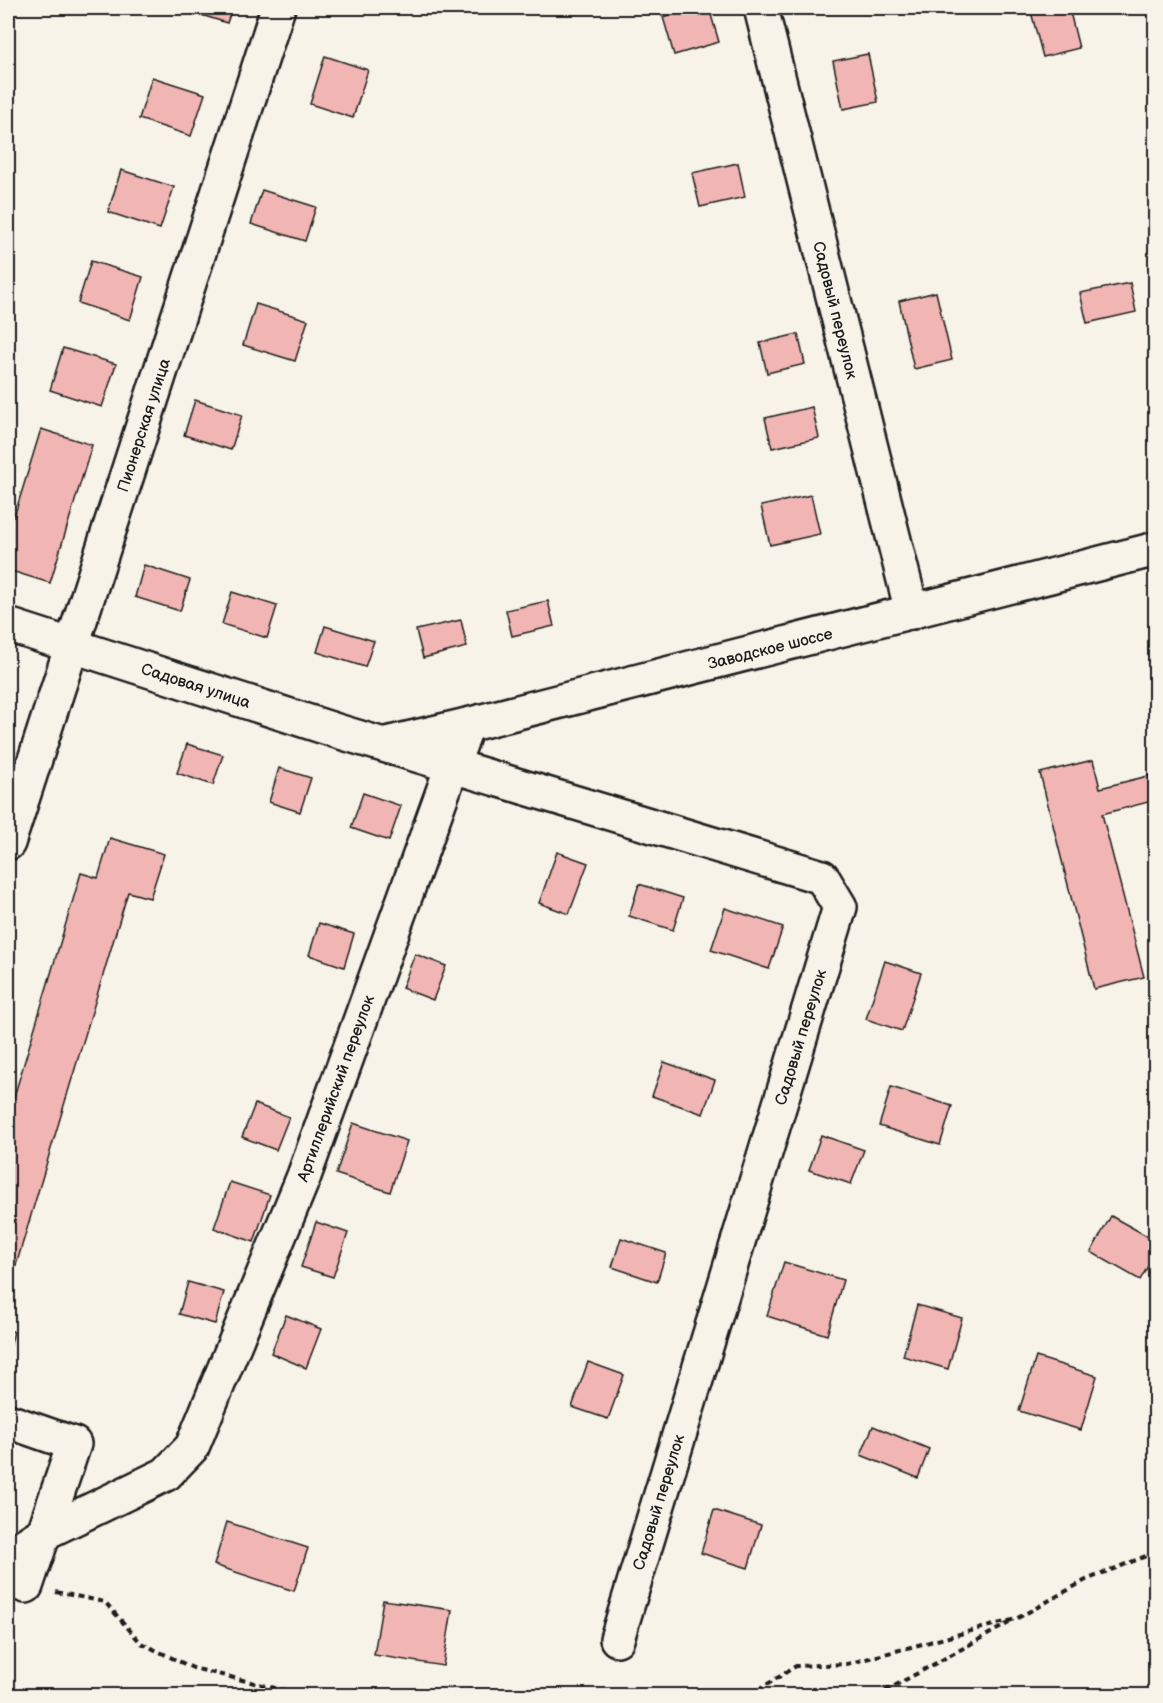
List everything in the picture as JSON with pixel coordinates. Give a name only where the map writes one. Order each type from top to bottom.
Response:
[{"type":"street","name":"Пионерская улица","points":[[8,843],[278,8]]},
{"type":"street","name":"Садовый переулок","points":[[761,8],[912,612]]},
{"type":"street","name":"Заводское шоссе","points":[[384,745],[1155,549]]},
{"type":"street","name":"Садовая улица","points":[[8,625],[384,745]]},
{"type":"street","name":"Артиллерийский переулок","points":[[42,1534],[166,1474],[192,1447],[304,1176],[467,725]]},
{"type":"street","name":"Садовый переулок","points":[[384,745],[822,877],[840,907],[617,1639]]},
{"type":"street","points":[[8,1421],[74,1444],[42,1534],[17,1583]]},
{"type":"street","points":[[8,1556],[42,1534]]},
{"type":"path","points":[[876,1695],[1086,1580],[1155,1552]]},
{"type":"path","points":[[17,1583],[105,1602],[141,1643],[193,1668],[308,1695]]},
{"type":"path","points":[[749,1695],[796,1666],[847,1664],[1016,1619]]},
{"type":"path","points":[[404,1695],[501,1691],[564,1692],[586,1695]]},
{"type":"building","points":[[179,8],[232,8],[227,23]]},
{"type":"building","points":[[696,8],[709,8],[719,42],[674,55],[663,17]]},
{"type":"building","points":[[1030,8],[1069,8],[1079,48],[1043,57]]},
{"type":"building","points":[[868,54],[878,102],[843,109],[833,61]]},
{"type":"building","points":[[325,56],[368,70],[353,118],[310,104]]},
{"type":"building","points":[[152,77],[205,94],[191,136],[139,119]]},
{"type":"building","points":[[738,163],[745,197],[700,207],[692,173]]},
{"type":"building","points":[[121,170],[174,187],[160,229],[108,212]]},
{"type":"building","points":[[262,190],[316,207],[305,241],[251,224]]},
{"type":"building","points":[[91,261],[143,277],[130,320],[78,303]]},
{"type":"building","points":[[1130,283],[1136,312],[1087,323],[1080,293]]},
{"type":"building","points":[[936,292],[952,360],[914,369],[899,301]]},
{"type":"building","points":[[256,304],[308,320],[295,361],[243,345]]},
{"type":"building","points":[[798,334],[805,364],[767,373],[760,343]]},
{"type":"building","points":[[63,348],[116,364],[102,407],[50,390]]},
{"type":"building","points":[[195,400],[242,415],[231,450],[184,435]]},
{"type":"building","points":[[812,407],[819,438],[772,448],[765,418]]},
{"type":"building","points":[[41,429],[92,445],[50,583],[8,570],[8,515],[14,517]]},
{"type":"building","points":[[811,495],[820,534],[770,545],[761,506]]},
{"type":"building","points":[[144,565],[190,580],[180,611],[135,597]]},
{"type":"building","points":[[232,592],[277,606],[267,638],[222,624]]},
{"type":"building","points":[[548,601],[554,626],[512,636],[506,610]]},
{"type":"building","points":[[461,620],[467,647],[423,658],[416,630]]},
{"type":"building","points":[[325,626],[374,641],[365,667],[317,652]]},
{"type":"building","points":[[187,744],[223,755],[213,785],[177,773]]},
{"type":"building","points":[[1093,760],[1100,788],[1156,774],[1156,800],[1102,814],[1144,977],[1094,989],[1040,773]]},
{"type":"building","points":[[279,768],[311,778],[300,812],[269,802]]},
{"type":"building","points":[[363,793],[401,806],[389,841],[351,828]]},
{"type":"building","points":[[110,838],[164,854],[150,898],[128,892],[8,1292],[8,1117],[81,873],[98,878]]},
{"type":"building","points":[[557,852],[588,863],[569,914],[539,903]]},
{"type":"building","points":[[639,884],[683,898],[673,930],[629,916]]},
{"type":"building","points":[[725,908],[783,927],[769,969],[711,950]]},
{"type":"building","points":[[319,923],[354,934],[344,967],[309,955]]},
{"type":"building","points":[[415,954],[446,966],[433,1000],[402,988]]},
{"type":"building","points":[[885,961],[921,973],[902,1031],[866,1019]]},
{"type":"building","points":[[664,1062],[715,1080],[703,1114],[652,1096]]},
{"type":"building","points":[[891,1087],[952,1106],[940,1145],[879,1126]]},
{"type":"building","points":[[255,1104],[289,1117],[276,1150],[242,1137]]},
{"type":"building","points":[[353,1123],[407,1141],[390,1192],[336,1174]]},
{"type":"building","points":[[821,1135],[864,1150],[851,1184],[809,1170]]},
{"type":"building","points":[[230,1182],[270,1195],[254,1242],[214,1228]]},
{"type":"building","points":[[1111,1216],[1156,1241],[1156,1252],[1140,1280],[1091,1252]]},
{"type":"building","points":[[316,1222],[348,1233],[333,1277],[301,1267]]},
{"type":"building","points":[[621,1238],[666,1253],[657,1282],[612,1267]]},
{"type":"building","points":[[784,1262],[843,1280],[827,1335],[767,1316]]},
{"type":"building","points":[[188,1282],[224,1292],[215,1324],[179,1314]]},
{"type":"building","points":[[917,1305],[962,1318],[948,1369],[903,1356]]},
{"type":"building","points":[[286,1315],[321,1329],[306,1368],[271,1353]]},
{"type":"building","points":[[8,1329],[14,1332],[8,1355]]},
{"type":"building","points":[[1036,1357],[1097,1376],[1081,1430],[1019,1411]]},
{"type":"building","points":[[588,1362],[624,1375],[608,1419],[572,1407]]},
{"type":"building","points":[[873,1426],[929,1449],[918,1478],[861,1455]]},
{"type":"building","points":[[714,1510],[761,1525],[748,1568],[701,1553]]},
{"type":"building","points":[[227,1522],[308,1548],[294,1591],[214,1565]]},
{"type":"building","points":[[383,1600],[452,1610],[443,1666],[374,1655]]}]
